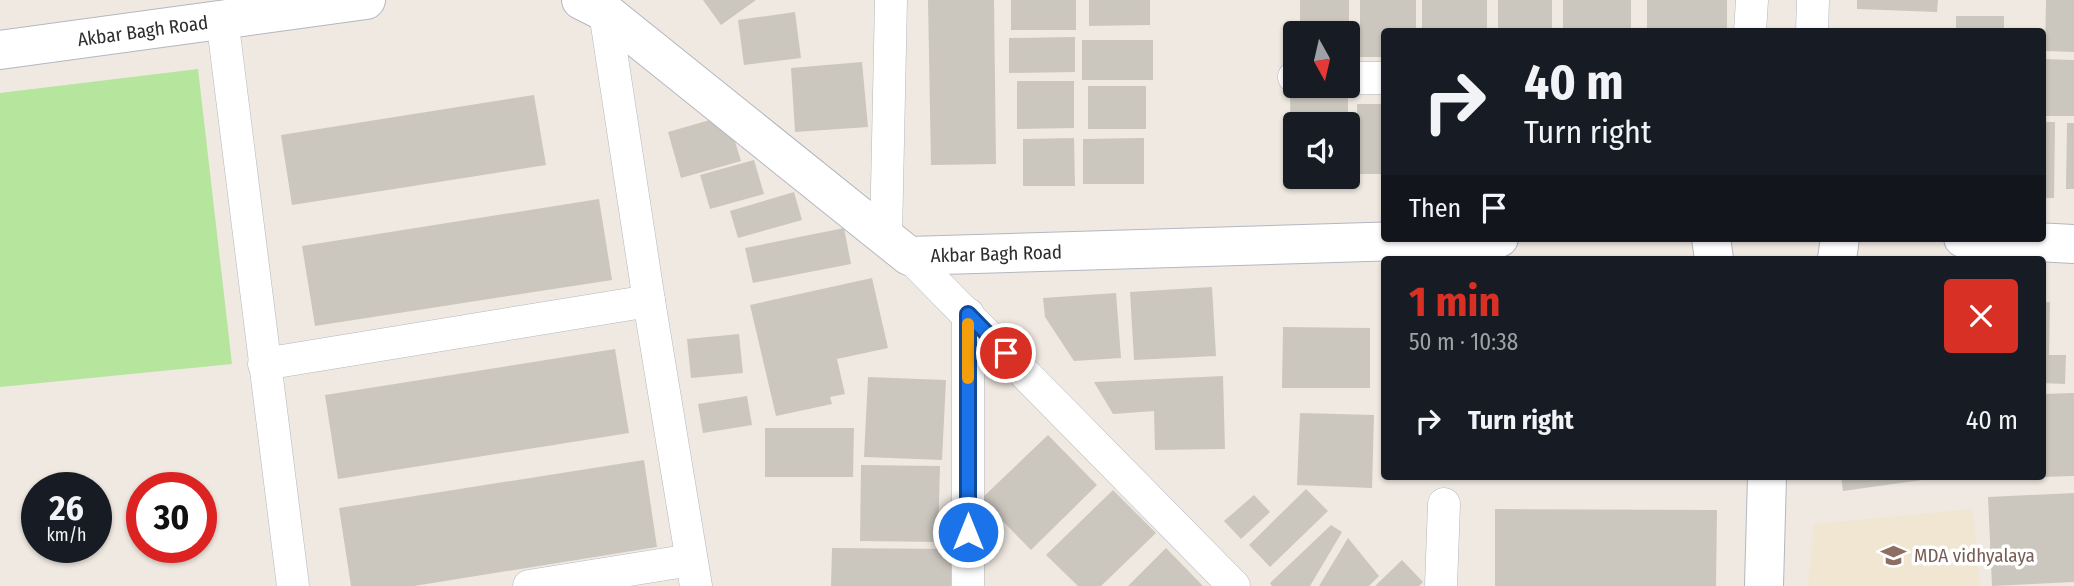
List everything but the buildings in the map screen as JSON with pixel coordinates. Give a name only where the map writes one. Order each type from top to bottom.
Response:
[{"type":"street","name":"Akbar Bagh Road","points":[[0,50],[239,11],[366,0]]},
{"type":"street","points":[[891,0],[897,246]]},
{"type":"street","points":[[1751,28],[1752,0]]},
{"type":"street","points":[[1812,28],[1813,0]]},
{"type":"street","points":[[593,6],[897,246],[968,314],[1234,586]]},
{"type":"street","points":[[528,586],[694,573],[649,301],[593,6]]},
{"type":"street","points":[[239,11],[264,364],[293,586]]},
{"type":"street","points":[[1360,78],[1381,78]]},
{"type":"street","name":"Akbar Bagh Road","points":[[897,246],[1381,240]]},
{"type":"street","points":[[2037,242],[2074,244]]},
{"type":"street","points":[[264,364],[649,301]]},
{"type":"street","points":[[968,314],[968,586]]},
{"type":"street","points":[[1764,586],[1767,480]]},
{"type":"street","points":[[1441,586],[1444,504]]},
{"type":"shaded area","name":"MDA vidhyalaya","points":[[1973,509],[1980,586],[1808,586],[1814,524]]},
{"type":"green space","points":[[198,69],[232,364],[0,387],[0,93]]},
{"type":"slow traffic","points":[[968,324],[968,378]]},
{"type":"place","name":"MDA vidhyalaya","points":[[1894,555]]},
{"type":"route","points":[[968,532],[968,314],[1006,353]]}]
